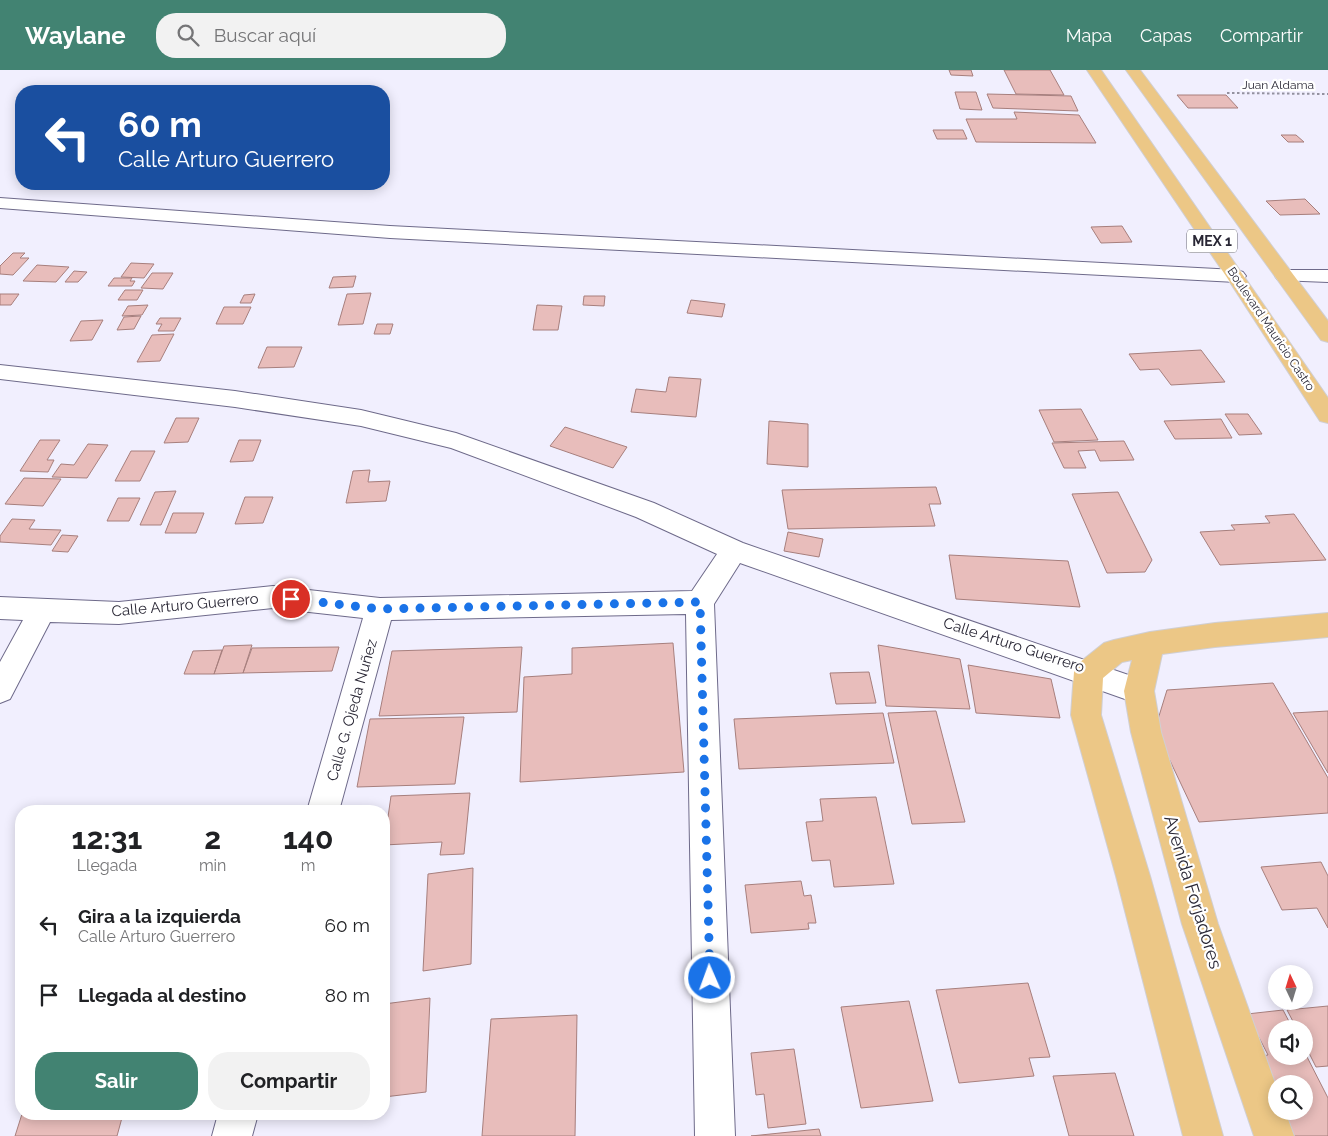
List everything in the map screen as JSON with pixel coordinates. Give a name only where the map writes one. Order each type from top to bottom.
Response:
[{"type":"main road","points":[[1106,70],[1143,120],[1201,162]]},
{"type":"main road","name":"MEX 1","points":[[1133,70],[1328,335]]},
{"type":"main road","name":"Boulevard Mauricio Castro","points":[[1087,73],[1143,120],[1236,276],[1328,414]]},
{"type":"main road","name":"Calle Arturo Guerrero","points":[[1089,672],[1114,652],[1150,644],[1215,635],[1328,625]]},
{"type":"main road","name":"Avenida Forjadores","points":[[1150,644],[1139,691],[1146,732],[1200,924],[1274,1136]]},
{"type":"main road","points":[[1089,672],[1086,689],[1086,715],[1133,876],[1203,1136]]},
{"type":"street","points":[[0,203],[390,232],[1236,276]]},
{"type":"street","points":[[1285,276],[1328,276]]},
{"type":"street","name":"Calle Arturo Guerrero","points":[[0,372],[255,402],[361,418],[456,441],[645,510],[734,550],[1089,672]]},
{"type":"street","points":[[715,1136],[700,602],[734,550]]},
{"type":"street","name":"Calle Arturo Guerrero","points":[[0,608],[119,613],[274,598],[380,609],[700,602]]},
{"type":"street","points":[[0,690],[43,609]]},
{"type":"street","name":"Calle G. Ojeda Nuñez","points":[[325,805],[380,609]]},
{"type":"street","points":[[1089,672],[1139,691]]},
{"type":"street","points":[[232,1136],[236,1120]]},
{"type":"path","name":"Juan Aldama","points":[[1227,93],[1328,94]]},
{"type":"building","points":[[949,70],[971,70],[973,76],[951,75]]},
{"type":"building","points":[[1004,70],[1050,70],[1064,95],[1016,94]]},
{"type":"building","points":[[955,92],[976,92],[982,110],[960,109]]},
{"type":"building","points":[[987,94],[1071,96],[1078,111],[993,108]]},
{"type":"building","points":[[1177,95],[1226,95],[1238,108],[1188,108]]},
{"type":"building","points":[[1014,112],[1079,115],[1096,143],[976,142],[966,119],[1017,119]]},
{"type":"building","points":[[933,130],[963,130],[967,139],[937,139]]},
{"type":"building","points":[[1281,135],[1296,135],[1304,142],[1288,142]]},
{"type":"building","points":[[1305,199],[1320,214],[1280,215],[1266,201]]},
{"type":"building","points":[[1122,226],[1132,242],[1101,243],[1091,227]]},
{"type":"building","points":[[13,253],[25,253],[20,258],[29,258],[13,275],[0,274],[0,266]]},
{"type":"building","points":[[131,263],[154,264],[144,278],[121,277]]},
{"type":"building","points":[[37,265],[69,267],[56,282],[23,281]]},
{"type":"building","points":[[74,271],[87,272],[78,282],[65,282]]},
{"type":"building","points":[[152,273],[173,273],[163,289],[141,288]]},
{"type":"building","points":[[356,276],[353,287],[329,288],[333,277]]},
{"type":"building","points":[[114,278],[132,278],[130,281],[135,281],[132,286],[108,286]]},
{"type":"building","points":[[125,290],[143,290],[137,300],[118,300]]},
{"type":"building","points":[[371,293],[363,324],[338,325],[347,294]]},
{"type":"building","points":[[0,294],[19,294],[11,305],[0,305]]},
{"type":"building","points":[[255,294],[251,303],[240,303],[244,295]]},
{"type":"building","points":[[584,296],[605,296],[604,306],[583,305]]},
{"type":"building","points":[[691,300],[725,304],[722,317],[687,313]]},
{"type":"building","points":[[148,305],[142,315],[122,316],[128,306]]},
{"type":"building","points":[[537,305],[562,306],[558,330],[533,330]]},
{"type":"building","points":[[224,307],[251,307],[243,324],[216,324]]},
{"type":"building","points":[[141,316],[134,329],[117,330],[124,317]]},
{"type":"building","points":[[160,318],[181,318],[174,331],[158,331],[162,324],[156,324]]},
{"type":"building","points":[[103,320],[92,340],[70,341],[81,321]]},
{"type":"building","points":[[377,324],[393,324],[390,334],[374,334]]},
{"type":"building","points":[[174,334],[160,361],[137,362],[152,335]]},
{"type":"building","points":[[267,347],[302,347],[294,367],[258,368]]},
{"type":"building","points":[[1201,350],[1225,382],[1171,385],[1159,369],[1140,370],[1129,354]]},
{"type":"building","points":[[669,377],[701,379],[696,417],[631,412],[636,389],[666,392]]},
{"type":"building","points":[[1081,409],[1098,440],[1054,442],[1039,410]]},
{"type":"building","points":[[1225,414],[1248,414],[1262,434],[1239,435]]},
{"type":"building","points":[[176,418],[199,418],[188,442],[164,443]]},
{"type":"building","points":[[1221,419],[1232,438],[1175,439],[1164,421]]},
{"type":"building","points":[[769,421],[808,424],[808,467],[767,464]]},
{"type":"building","points":[[565,427],[627,447],[613,468],[550,446]]},
{"type":"building","points":[[40,440],[60,440],[47,460],[54,460],[48,472],[20,471]]},
{"type":"building","points":[[239,440],[261,440],[253,461],[230,462]]},
{"type":"building","points":[[1124,441],[1134,460],[1100,461],[1095,450],[1078,451],[1086,468],[1064,468],[1052,443]]},
{"type":"building","points":[[88,444],[108,445],[87,478],[52,477],[61,464],[74,465]]},
{"type":"building","points":[[131,451],[155,451],[140,481],[115,481]]},
{"type":"building","points":[[370,470],[368,482],[390,481],[386,501],[346,503],[353,471]]},
{"type":"building","points":[[24,478],[61,479],[43,506],[5,504]]},
{"type":"building","points":[[936,487],[941,504],[929,504],[935,526],[788,529],[782,490]]},
{"type":"building","points":[[176,491],[161,525],[140,525],[155,492]]},
{"type":"building","points":[[1118,492],[1152,560],[1145,572],[1107,573],[1072,494]]},
{"type":"building","points":[[245,497],[273,497],[263,523],[235,524]]},
{"type":"building","points":[[118,498],[140,498],[129,521],[107,521]]},
{"type":"building","points":[[173,513],[204,513],[196,533],[165,533]]},
{"type":"building","points":[[1294,514],[1326,560],[1220,565],[1200,532],[1235,530],[1231,525],[1270,523],[1265,516]]},
{"type":"building","points":[[12,519],[35,520],[29,529],[61,530],[51,545],[0,542],[0,536]]},
{"type":"building","points":[[788,532],[823,539],[819,557],[784,551]]},
{"type":"building","points":[[62,535],[78,536],[68,552],[52,551]]},
{"type":"building","points":[[949,555],[1068,561],[1080,607],[956,599]]},
{"type":"building","points":[[673,643],[684,772],[520,782],[524,677],[572,674],[572,648]]},
{"type":"building","points":[[252,645],[243,673],[214,674],[224,646]]},
{"type":"building","points":[[878,645],[960,659],[970,709],[886,706]]},
{"type":"building","points":[[339,647],[332,671],[243,673],[252,648]]},
{"type":"building","points":[[522,647],[517,712],[379,716],[392,651]]},
{"type":"building","points":[[222,650],[214,674],[184,674],[193,651]]},
{"type":"building","points":[[968,665],[1051,679],[1060,718],[976,713]]},
{"type":"building","points":[[869,672],[876,703],[836,704],[830,673]]},
{"type":"building","points":[[1273,683],[1328,778],[1328,813],[1199,822],[1155,729],[1167,690]]},
{"type":"building","points":[[936,711],[965,822],[912,824],[888,713]]},
{"type":"building","points":[[1328,711],[1328,773],[1293,713]]},
{"type":"building","points":[[883,713],[894,763],[739,769],[734,719]]},
{"type":"building","points":[[464,717],[455,784],[357,787],[370,719]]},
{"type":"building","points":[[470,793],[464,854],[440,855],[442,842],[390,845],[391,796]]},
{"type":"building","points":[[876,797],[894,884],[834,887],[830,860],[812,861],[806,822],[823,821],[820,799]]},
{"type":"building","points":[[1321,862],[1328,876],[1328,928],[1317,908],[1282,910],[1261,867]]},
{"type":"building","points":[[473,868],[471,964],[423,971],[428,874]]},
{"type":"building","points":[[801,881],[804,896],[811,895],[816,923],[808,923],[809,929],[751,933],[745,885]]},
{"type":"building","points":[[1028,983],[1050,1057],[1029,1058],[1034,1076],[959,1083],[936,990]]},
{"type":"building","points":[[430,998],[426,1092],[390,1096],[390,1003]]},
{"type":"building","points":[[909,1001],[933,1101],[861,1108],[841,1007]]},
{"type":"building","points":[[1328,1006],[1328,1066],[1316,1067],[1313,1061],[1313,1020],[1292,1020],[1287,1010],[1313,1010],[1313,1007]]},
{"type":"building","points":[[1283,1010],[1288,1020],[1268,1020],[1268,1055],[1247,1014]]},
{"type":"building","points":[[577,1015],[575,1136],[482,1136],[491,1019]]},
{"type":"building","points":[[794,1049],[806,1124],[768,1128],[764,1094],[756,1095],[751,1053]]},
{"type":"building","points":[[1268,1055],[1268,1065],[1311,1065],[1328,1098],[1328,1136],[1284,1136],[1278,1120],[1313,1120],[1313,1075],[1268,1075],[1268,1094],[1254,1057]]},
{"type":"building","points":[[1115,1073],[1134,1136],[1069,1136],[1053,1076]]},
{"type":"building","points":[[20,1120],[121,1120],[117,1136],[15,1136]]},
{"type":"building","points":[[819,1129],[821,1136],[751,1136]]},
{"type":"route","points":[[291,599],[380,609],[700,602],[710,978]]}]
